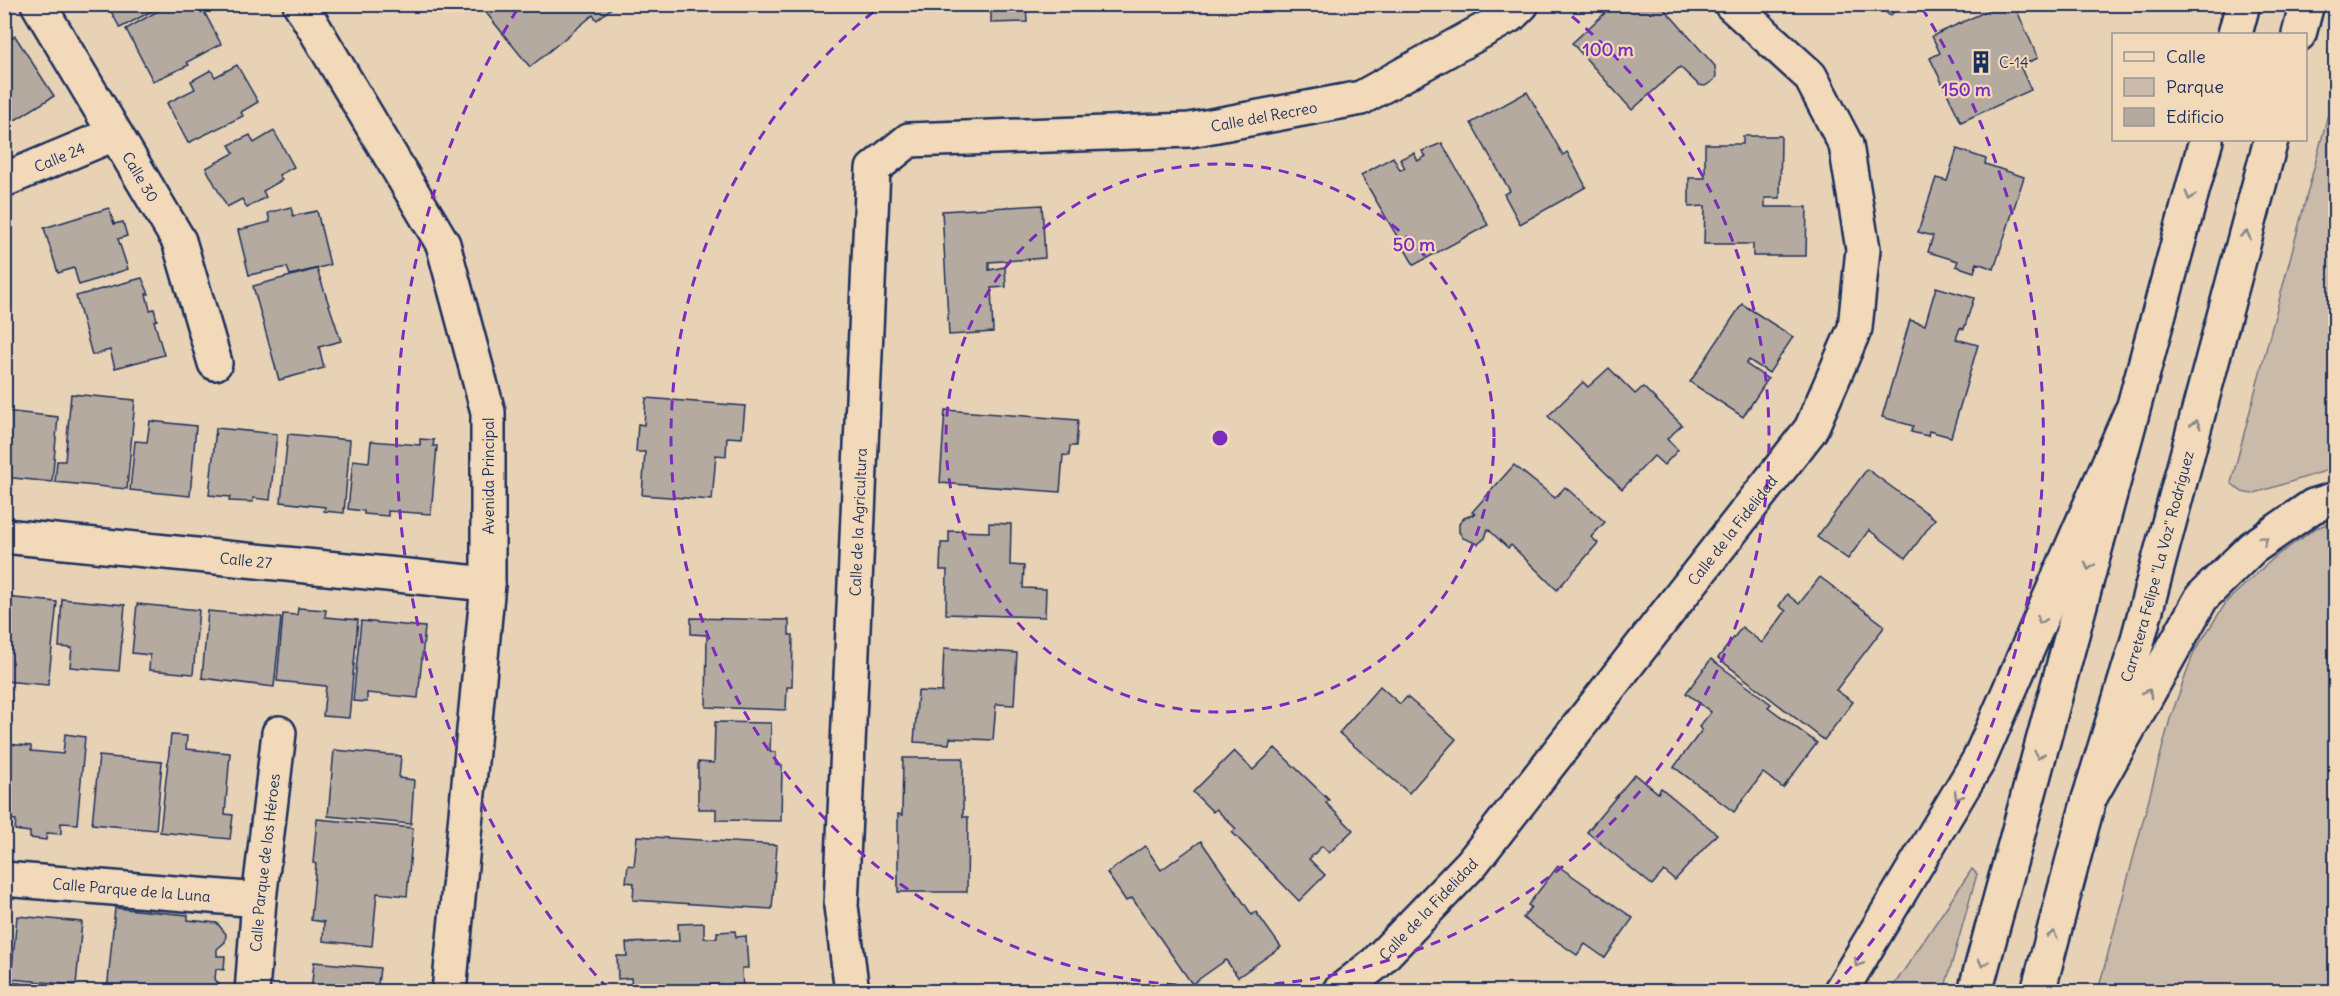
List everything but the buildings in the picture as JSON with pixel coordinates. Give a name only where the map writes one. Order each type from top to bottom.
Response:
[{"type":"main road","name":"Calle 30","points":[[38,4],[180,241],[215,363]]},
{"type":"main road","name":"Avenida Principal","points":[[300,4],[443,244],[488,412],[488,584],[448,992]]},
{"type":"main road","name":"Calle del Recreo","points":[[979,138],[1190,130],[1361,98],[1511,15],[1522,4]]},
{"type":"main road","name":"Calle de la Fidelidad","points":[[1339,992],[1376,963],[1472,863],[1789,458],[1811,429],[1855,328],[1863,249],[1846,145],[1810,76],[1731,4]]},
{"type":"main road","points":[[2235,33],[2243,4]]},
{"type":"main road","points":[[2299,33],[2307,4]]},
{"type":"main road","name":"Calle 24","points":[[4,180],[114,134]]},
{"type":"main road","name":"Calle de la Agricultura","points":[[852,992],[841,906],[873,169],[909,141],[979,138]]},
{"type":"main road","points":[[1975,992],[2206,141]]},
{"type":"main road","name":"Carretera Felipe \"La Voz\" Rodríguez","points":[[2038,992],[2089,800],[2137,643],[2271,141]]},
{"type":"main road","points":[[1840,992],[1979,760],[2131,412]]},
{"type":"main road","points":[[2089,800],[2202,597],[2252,548],[2313,506],[2336,499]]},
{"type":"main road","name":"Calle 27","points":[[4,536],[488,584]]},
{"type":"main road","name":"Calle Parque de los Héroes","points":[[252,992],[259,900],[279,733]]},
{"type":"main road","name":"Calle Parque de la Luna","points":[[4,879],[259,900]]},
{"type":"green space","points":[[2335,88],[2335,468],[2252,494],[2242,492],[2231,483]]},
{"type":"green space","points":[[2335,521],[2335,991],[2098,991],[2170,719],[2194,652],[2227,601],[2276,556],[2316,528]]},
{"type":"green space","points":[[1972,869],[1977,874],[1944,991],[1890,991]]},
{"type":"place","name":"C-14","points":[[1981,62]]}]
